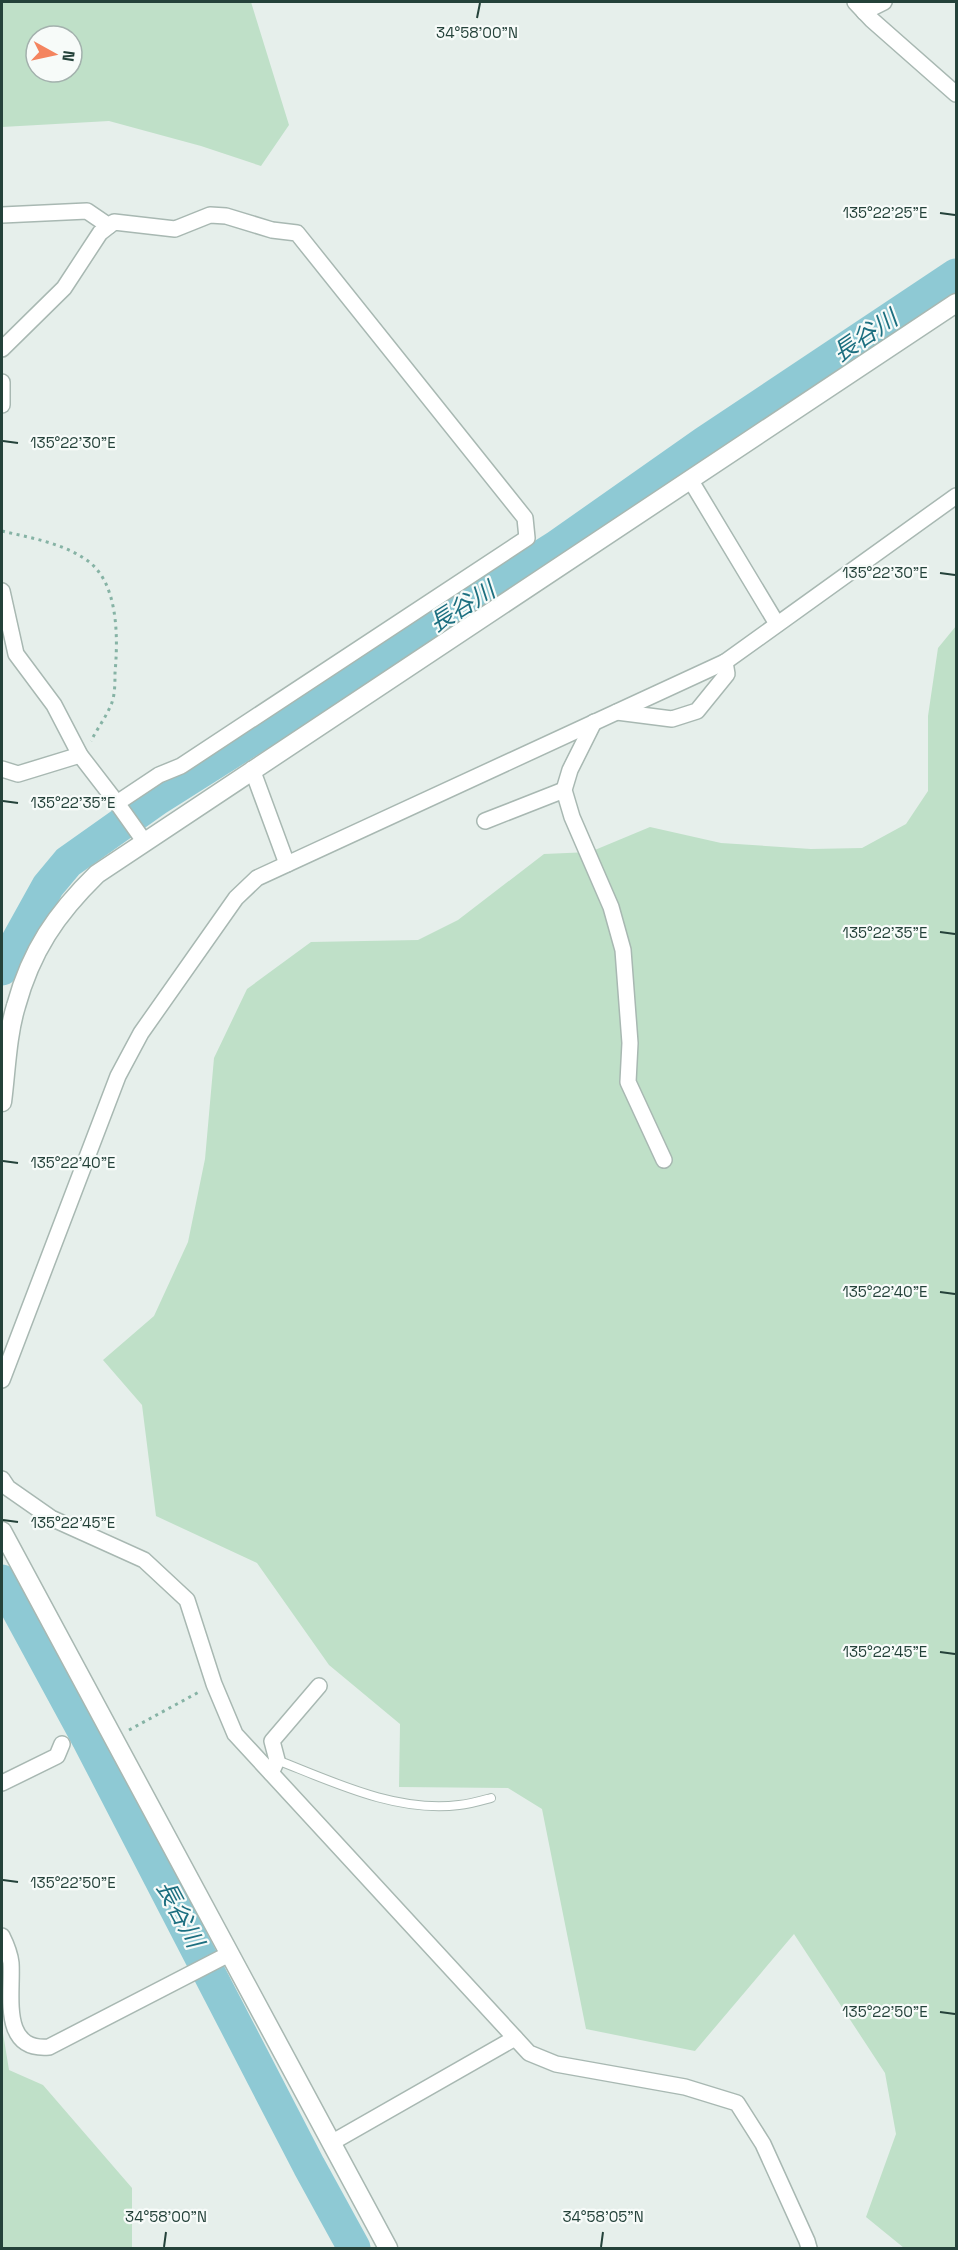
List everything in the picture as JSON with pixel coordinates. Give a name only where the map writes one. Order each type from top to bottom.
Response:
[{"type":"street","points":[[860,7],[884,2]]},
{"type":"street","points":[[860,7],[957,94]]},
{"type":"street","points":[[2,215],[87,211],[109,226]]},
{"type":"street","points":[[2,349],[64,288],[100,233],[114,222],[175,229],[210,216],[226,216],[272,230],[297,233],[525,518],[527,538],[181,766],[159,775],[117,804]]},
{"type":"street","points":[[2,1102],[15,1008],[26,974],[41,942],[70,900],[97,874],[957,303]]},
{"type":"street","points":[[2,382],[2,405]]},
{"type":"street","points":[[691,481],[777,624]]},
{"type":"street","points":[[2,1380],[6,1358],[118,1076],[141,1033],[236,898],[257,878],[725,662],[957,496]]},
{"type":"street","points":[[2,591],[5,628],[16,654],[54,705],[82,758],[144,841]]},
{"type":"street","points":[[616,712],[672,719],[697,711],[727,674],[725,662]]},
{"type":"street","points":[[594,722],[570,770],[564,790],[572,817],[611,907],[623,950],[630,1043],[628,1082],[663,1160]]},
{"type":"street","points":[[2,769],[18,774],[82,758]]},
{"type":"street","points":[[252,770],[287,864]]},
{"type":"street","points":[[485,820],[564,790]]},
{"type":"street","points":[[2,1479],[8,1488],[51,1518],[144,1560],[187,1600],[214,1684],[235,1734],[274,1766],[529,2053],[556,2064],[685,2087],[737,2103],[763,2144],[807,2241],[808,2248]]},
{"type":"street","points":[[2,1532],[388,2248]]},
{"type":"street","points":[[274,1766],[272,1741],[319,1686]]},
{"type":"street","points":[[2,1783],[57,1756],[62,1744]]},
{"type":"street","points":[[2,1936],[11,1961],[11,2019],[16,2033],[24,2042],[36,2048],[49,2047],[229,1954]]},
{"type":"street","points":[[331,2143],[515,2038]]},
{"type":"lane","points":[[274,1766],[377,1797],[413,1804],[458,1806],[491,1798]]},
{"type":"path","points":[[2,531],[68,548],[90,562],[104,582],[115,610],[118,640],[112,704],[82,758]]},
{"type":"path","points":[[113,1739],[214,1684]]},
{"type":"green space","points":[[2,2],[251,2],[289,125],[261,166],[201,146],[109,121],[2,127]]},
{"type":"green space","points":[[956,626],[956,2248],[904,2248],[866,2217],[896,2134],[885,2073],[794,1934],[695,2051],[586,2029],[542,1809],[508,1788],[399,1787],[400,1724],[329,1665],[257,1563],[156,1516],[142,1405],[103,1360],[154,1316],[188,1242],[205,1159],[214,1058],[247,989],[311,942],[418,940],[458,920],[544,854],[590,852],[650,827],[721,843],[811,849],[862,848],[906,824],[928,791],[928,716],[938,648]]},
{"type":"green space","points":[[2,2027],[9,2070],[43,2085],[132,2188],[132,2248],[2,2248]]},
{"type":"waterway","name":"長谷川","points":[[2,969],[48,886],[68,862],[157,799],[556,547],[704,443],[956,275]]},
{"type":"waterway","name":"長谷川","points":[[2,1581],[88,1739],[309,2166],[354,2248]]}]
